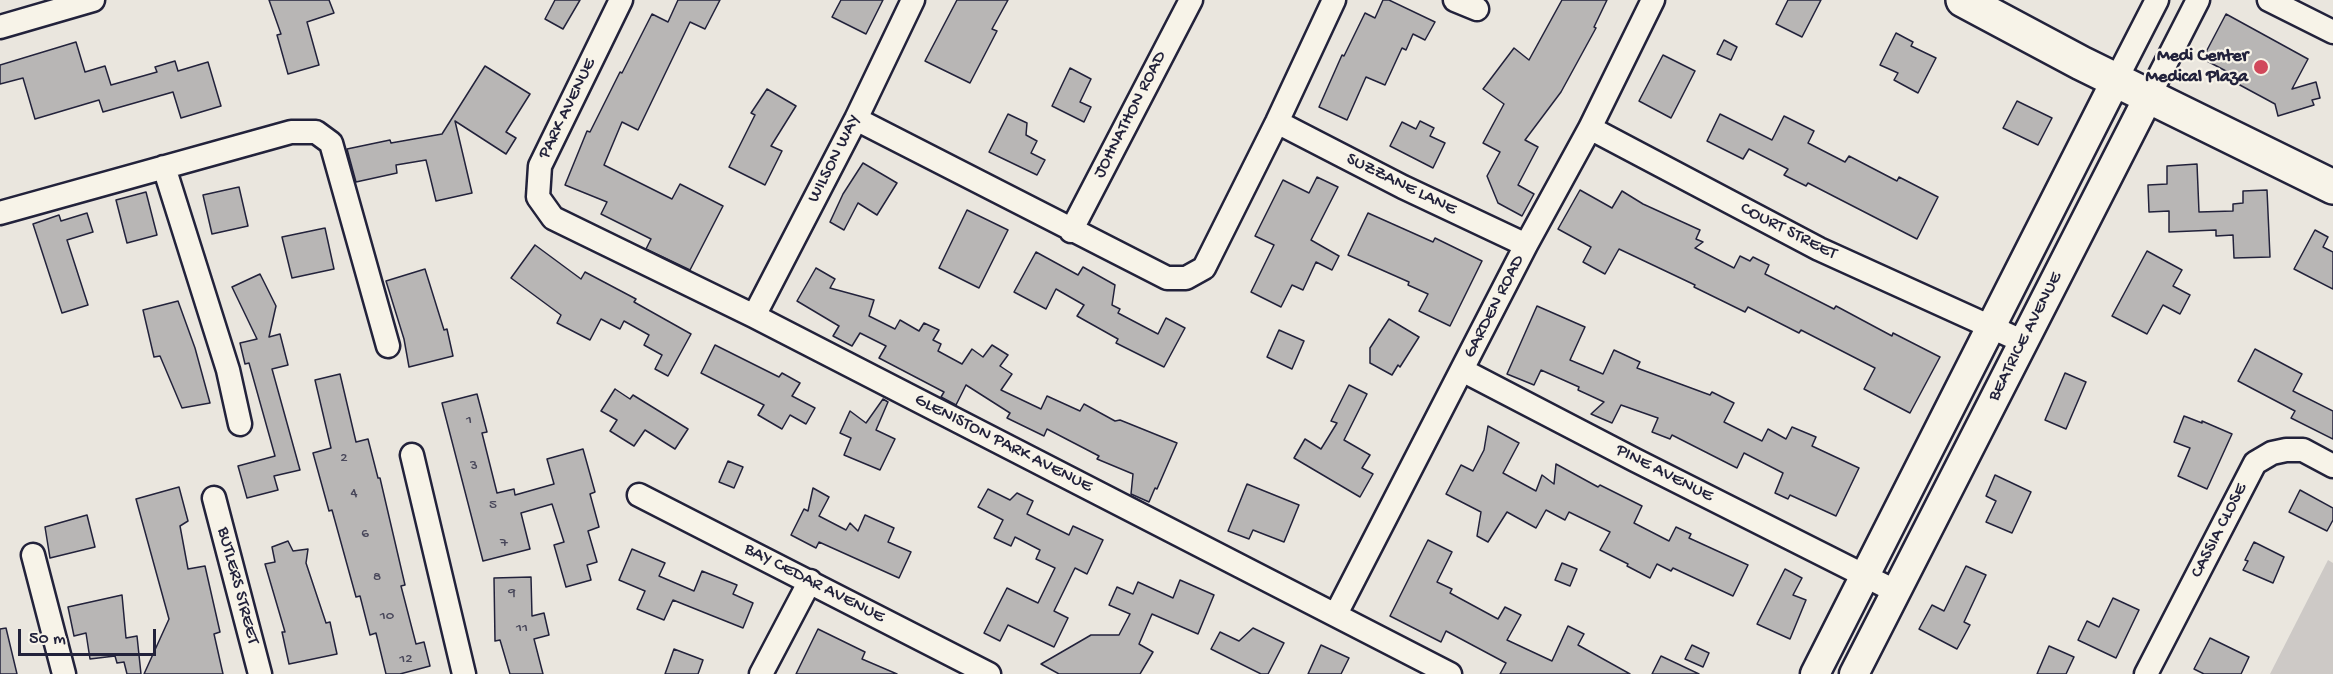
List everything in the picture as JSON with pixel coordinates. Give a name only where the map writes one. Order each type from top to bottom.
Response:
[{"type":"highway","points":[[1964,0],[2116,80],[2333,187]]},
{"type":"main road","name":"BEATRICE AVENUE","points":[[1815,674],[2116,80]]},
{"type":"main road","name":"BEATRICE AVENUE","points":[[1854,674],[2149,96]]},
{"type":"street","points":[[0,27],[93,0]]},
{"type":"street","name":"PARK AVENUE","points":[[553,218],[538,197],[540,166],[621,0]]},
{"type":"street","name":"WILSON WAY","points":[[754,316],[856,119],[913,0]]},
{"type":"street","name":"JOHNATHON ROAD","points":[[1071,231],[1191,0]]},
{"type":"street","points":[[856,119],[1071,231],[1167,278],[1186,278],[1203,268],[1277,122],[1334,0]]},
{"type":"street","points":[[1455,0],[1477,9]]},
{"type":"street","name":"GARDEN ROAD","points":[[1336,615],[1526,245],[1590,128],[1653,0]]},
{"type":"street","name":"BEATRICE AVENUE","points":[[2116,80],[2157,0]]},
{"type":"street","name":"BEATRICE AVENUE","points":[[2149,96],[2198,0]]},
{"type":"street","points":[[2269,0],[2333,32]]},
{"type":"street","name":"SUZZANE LANE","points":[[1277,122],[1403,187],[1526,245]]},
{"type":"street","name":"COURT STREET","points":[[1590,128],[1819,249],[2024,342]]},
{"type":"street","points":[[0,213],[291,132],[316,132],[331,143],[388,346]]},
{"type":"street","points":[[164,167],[228,370],[240,424]]},
{"type":"street","name":"GLENISTON PARK AVENUE","points":[[553,218],[754,316],[1450,674]]},
{"type":"street","name":"PINE AVENUE","points":[[1462,370],[1897,592]]},
{"type":"street","name":"CASSIA CLOSE","points":[[2146,674],[2255,463],[2272,453],[2303,450],[2333,466]]},
{"type":"street","points":[[412,455],[465,674]]},
{"type":"street","name":"BAY CEDAR AVENUE","points":[[639,495],[989,674]]},
{"type":"street","name":"BUTLERS STREET","points":[[214,498],[260,674]]},
{"type":"street","points":[[33,555],[64,674]]},
{"type":"street","points":[[761,674],[810,581]]},
{"type":"shaded area","points":[[2328,560],[2333,563],[2333,674],[2270,674]]},
{"type":"building","points":[[269,0],[329,0],[334,13],[307,22],[319,65],[288,74],[277,35],[281,34]]},
{"type":"building","points":[[555,0],[580,0],[563,29],[545,19]]},
{"type":"building","points":[[678,0],[720,0],[705,29],[690,22],[638,130],[622,122],[604,165],[672,199],[680,184],[723,206],[690,270],[646,249],[651,239],[601,214],[607,202],[565,185],[587,131],[590,132],[652,14],[668,22]]},
{"type":"building","points":[[841,0],[883,0],[866,34],[832,17]]},
{"type":"building","points":[[957,0],[1008,0],[992,29],[997,31],[970,83],[925,61]]},
{"type":"building","points":[[1383,0],[1389,0],[1435,22],[1425,40],[1413,34],[1406,50],[1402,48],[1385,85],[1366,77],[1347,120],[1319,107],[1342,55],[1344,56],[1365,13],[1375,18]]},
{"type":"building","points":[[1562,0],[1607,0],[1594,27],[1596,28],[1561,92],[1525,140],[1538,147],[1518,185],[1534,194],[1522,216],[1498,203],[1487,176],[1500,152],[1483,143],[1504,104],[1483,89],[1514,48],[1529,60]]},
{"type":"building","points":[[1788,0],[1821,0],[1802,37],[1776,24]]},
{"type":"building","name":"Medi Center Medical Plaza","points":[[2226,14],[2308,59],[2292,89],[2316,82],[2320,98],[2312,100],[2314,105],[2278,116],[2275,104],[2238,84],[2241,79],[2207,61],[2211,54],[2206,52]]},
{"type":"building","points":[[1896,33],[1913,42],[1911,46],[1936,58],[1918,93],[1894,80],[1898,73],[1880,65]]},
{"type":"building","points":[[1724,40],[1737,47],[1731,60],[1717,54]]},
{"type":"building","points":[[76,42],[85,72],[105,66],[111,85],[157,72],[155,67],[175,61],[178,71],[208,62],[221,106],[181,118],[173,92],[103,112],[99,100],[35,119],[23,78],[0,84],[0,65]]},
{"type":"building","points":[[1663,55],[1695,71],[1671,118],[1639,101]]},
{"type":"building","points":[[485,66],[530,94],[506,132],[516,138],[506,154],[455,121],[472,193],[436,201],[426,160],[396,165],[397,173],[356,182],[347,149],[390,140],[391,143],[442,134]]},
{"type":"building","points":[[1070,68],[1091,79],[1080,102],[1091,107],[1084,122],[1052,106]]},
{"type":"building","points":[[767,89],[796,106],[771,146],[782,151],[765,185],[729,167],[755,115],[751,113]]},
{"type":"building","points":[[2017,101],[2052,118],[2038,145],[2003,128]]},
{"type":"building","points":[[1008,114],[1027,123],[1026,135],[1037,141],[1031,153],[1045,160],[1037,175],[989,152]]},
{"type":"building","points":[[1720,114],[1772,140],[1784,116],[1814,131],[1808,143],[1845,162],[1849,156],[1897,181],[1899,177],[1938,197],[1917,239],[1808,183],[1806,186],[1784,175],[1788,169],[1749,149],[1743,159],[1707,141]]},
{"type":"building","points":[[1420,121],[1434,128],[1430,136],[1445,143],[1433,168],[1390,146],[1402,122],[1416,129]]},
{"type":"building","points":[[863,163],[897,183],[877,215],[858,203],[844,230],[830,222],[843,194]]},
{"type":"building","points":[[2197,164],[2199,212],[2233,211],[2233,204],[2243,203],[2243,191],[2267,190],[2270,257],[2234,258],[2233,235],[2216,236],[2216,230],[2169,232],[2169,211],[2149,212],[2148,185],[2167,184],[2167,166]]},
{"type":"building","points":[[1317,177],[1338,187],[1311,240],[1339,256],[1332,270],[1316,262],[1303,290],[1292,285],[1281,307],[1251,292],[1274,245],[1255,236],[1283,180],[1309,193]]},
{"type":"building","points":[[239,187],[248,226],[212,234],[203,195]]},
{"type":"building","points":[[1580,190],[1612,208],[1622,191],[1643,204],[1700,230],[1696,239],[1703,242],[1695,248],[1734,268],[1740,256],[1750,261],[1753,257],[1769,265],[1765,274],[1834,309],[1836,306],[1892,336],[1893,333],[1940,357],[1910,413],[1864,389],[1875,368],[1801,330],[1799,333],[1748,307],[1745,312],[1619,249],[1605,274],[1583,262],[1591,247],[1558,229]]},
{"type":"building","points":[[146,192],[157,235],[127,243],[116,200]]},
{"type":"building","points":[[967,210],[1008,230],[979,288],[939,268]]},
{"type":"building","points":[[87,213],[93,232],[67,240],[88,305],[62,313],[33,224],[59,215],[61,221]]},
{"type":"building","points":[[1368,213],[1433,242],[1435,238],[1482,261],[1450,326],[1419,311],[1428,294],[1408,285],[1409,282],[1348,255]]},
{"type":"building","points":[[325,228],[334,269],[292,278],[282,237]]},
{"type":"building","points":[[2315,230],[2328,237],[2323,247],[2333,252],[2333,289],[2294,269]]},
{"type":"building","points":[[535,245],[581,279],[585,272],[636,299],[634,302],[691,334],[668,376],[655,369],[662,355],[644,345],[649,335],[624,321],[620,329],[601,319],[590,340],[557,323],[561,315],[511,278]]},
{"type":"building","points":[[2147,251],[2182,270],[2173,286],[2190,295],[2180,314],[2163,305],[2147,334],[2112,316]]},
{"type":"building","points":[[1036,252],[1078,275],[1083,267],[1115,285],[1112,305],[1120,309],[1118,313],[1158,334],[1166,318],[1185,328],[1164,367],[1116,343],[1118,339],[1077,316],[1084,305],[1056,289],[1046,309],[1014,292]]},
{"type":"building","points":[[816,268],[835,279],[830,288],[874,300],[869,316],[895,329],[900,320],[919,331],[924,323],[939,330],[933,340],[941,344],[938,351],[962,364],[972,349],[983,357],[992,345],[1008,355],[1000,366],[1012,374],[1001,390],[1041,409],[1047,396],[1080,411],[1084,404],[1115,421],[1120,420],[1177,443],[1149,502],[1131,494],[1133,474],[1097,459],[1099,456],[1047,429],[1044,436],[1007,418],[1010,413],[966,385],[956,405],[941,397],[944,392],[879,358],[886,346],[860,333],[852,346],[833,336],[839,326],[797,301]]},
{"type":"building","points":[[425,269],[444,330],[447,329],[453,356],[409,367],[404,339],[386,281]]},
{"type":"building","points":[[260,274],[276,306],[269,337],[280,334],[288,365],[272,369],[300,470],[274,476],[278,490],[247,498],[238,466],[275,456],[249,363],[245,364],[240,343],[257,339],[232,287]]},
{"type":"building","points":[[178,301],[195,348],[210,403],[182,408],[160,356],[154,357],[143,310]]},
{"type":"building","points":[[1537,306],[1585,327],[1570,360],[1603,374],[1614,350],[1640,362],[1637,368],[1710,395],[1712,392],[1734,403],[1724,422],[1762,441],[1768,429],[1786,439],[1792,427],[1816,437],[1812,446],[1859,468],[1836,516],[1790,495],[1788,499],[1775,493],[1783,473],[1744,453],[1737,468],[1672,435],[1670,439],[1652,432],[1658,418],[1621,405],[1612,423],[1591,414],[1604,402],[1578,390],[1579,387],[1541,370],[1534,385],[1507,374]]},
{"type":"building","points":[[1389,319],[1419,337],[1400,367],[1398,365],[1392,375],[1370,363],[1370,348]]},
{"type":"building","points":[[1279,330],[1304,341],[1292,369],[1267,357]]},
{"type":"building","points":[[715,345],[779,377],[782,373],[800,383],[792,396],[815,408],[806,424],[790,415],[782,429],[758,415],[764,405],[701,373]]},
{"type":"building","points":[[2255,349],[2302,374],[2293,391],[2333,411],[2333,439],[2291,418],[2295,411],[2238,381]]},
{"type":"building","points":[[2065,373],[2086,382],[2066,429],[2045,420]]},
{"type":"building","points":[[340,374],[356,442],[368,439],[378,478],[380,478],[405,585],[401,586],[416,644],[424,642],[430,666],[400,674],[386,674],[376,633],[370,635],[360,596],[356,597],[332,510],[329,511],[313,453],[331,448],[315,380]]},
{"type":"building","points":[[1349,385],[1367,394],[1344,440],[1370,455],[1362,468],[1373,474],[1360,497],[1294,458],[1305,439],[1321,449],[1337,423],[1331,421]]},
{"type":"building","points":[[615,389],[630,399],[633,395],[688,429],[675,449],[645,430],[634,446],[610,431],[617,420],[601,411]]},
{"type":"building","points":[[477,394],[487,432],[482,433],[497,493],[514,489],[515,495],[554,484],[547,459],[583,449],[595,492],[590,494],[599,527],[588,531],[597,562],[587,565],[591,580],[566,587],[554,545],[564,542],[552,504],[521,513],[530,549],[483,561],[442,403]]},
{"type":"building","points":[[883,399],[888,402],[876,430],[895,439],[880,470],[844,455],[851,438],[840,433],[850,411],[866,423]]},
{"type":"building","points":[[2184,416],[2232,434],[2207,489],[2178,476],[2190,448],[2174,442]]},
{"type":"building","points":[[1488,426],[1519,443],[1503,473],[1536,491],[1542,475],[1554,484],[1556,464],[1598,487],[1600,485],[1642,506],[1634,523],[1669,541],[1676,527],[1691,534],[1689,538],[1748,565],[1733,596],[1673,568],[1671,571],[1657,564],[1650,578],[1600,550],[1610,532],[1569,512],[1565,520],[1546,510],[1536,528],[1507,512],[1488,542],[1477,536],[1481,512],[1446,494],[1461,465],[1473,471],[1484,450]]},
{"type":"building","points":[[728,461],[743,467],[734,488],[719,482]]},
{"type":"building","points":[[1995,475],[2031,492],[2012,533],[1986,522],[1996,501],[1986,496]]},
{"type":"building","points":[[1247,484],[1299,505],[1284,542],[1253,530],[1249,539],[1228,531]]},
{"type":"building","points":[[179,487],[188,521],[180,526],[188,569],[205,566],[220,632],[214,634],[223,674],[144,674],[169,619],[136,499]]},
{"type":"building","points":[[813,488],[829,497],[819,516],[846,530],[850,523],[858,531],[865,515],[894,528],[888,542],[911,552],[899,578],[819,542],[816,548],[791,535],[804,509],[808,511]]},
{"type":"building","points":[[988,489],[1010,500],[1017,493],[1033,501],[1027,514],[1069,535],[1073,526],[1103,540],[1087,574],[1075,568],[1054,611],[1068,618],[1054,647],[1008,625],[1000,641],[984,633],[1007,588],[1038,603],[1055,568],[1036,559],[1040,550],[1015,537],[1011,546],[994,538],[1003,520],[978,507]]},
{"type":"building","points":[[2300,490],[2333,508],[2333,520],[2327,531],[2289,512]]},
{"type":"building","points":[[87,515],[95,547],[50,558],[45,527]]},
{"type":"building","points":[[1428,540],[1452,552],[1437,582],[1452,589],[1450,593],[1498,619],[1505,607],[1521,615],[1507,640],[1552,661],[1568,626],[1584,634],[1578,645],[1630,674],[1500,674],[1506,663],[1446,631],[1441,642],[1390,616]]},
{"type":"building","points":[[288,541],[293,551],[308,549],[306,563],[326,623],[330,622],[337,654],[289,664],[282,632],[285,632],[265,564],[275,562],[272,547]]},
{"type":"building","points":[[2254,542],[2284,557],[2273,583],[2243,570]]},
{"type":"building","points":[[632,549],[665,563],[659,576],[694,591],[702,571],[737,585],[733,594],[753,603],[743,628],[673,600],[664,620],[637,609],[645,591],[619,580]]},
{"type":"building","points":[[1562,563],[1577,569],[1570,586],[1555,580]]},
{"type":"building","points":[[1966,566],[1986,575],[1964,622],[1970,625],[1957,649],[1919,629],[1932,605],[1944,611]]},
{"type":"building","points":[[1785,569],[1802,578],[1793,595],[1806,600],[1790,639],[1757,624]]},
{"type":"building","points":[[531,577],[532,616],[544,613],[549,635],[534,639],[543,674],[510,674],[500,640],[495,641],[494,578]]},
{"type":"building","points":[[1180,580],[1214,595],[1198,634],[1152,614],[1139,644],[1153,652],[1140,674],[1059,674],[1041,664],[1091,635],[1119,635],[1130,614],[1109,605],[1117,587],[1133,594],[1138,582],[1173,598]]},
{"type":"building","points":[[122,595],[126,638],[137,636],[141,674],[127,674],[124,662],[117,663],[115,656],[90,659],[86,633],[74,636],[68,607]]},
{"type":"building","points":[[2113,598],[2139,610],[2116,658],[2078,640],[2087,621],[2099,627]]},
{"type":"building","points":[[6,628],[17,674],[0,674],[0,629]]},
{"type":"building","points":[[1253,628],[1284,643],[1268,674],[1261,674],[1211,649],[1220,632],[1239,641]]},
{"type":"building","points":[[818,629],[865,652],[862,659],[897,674],[796,674]]},
{"type":"building","points":[[2210,638],[2249,657],[2241,674],[2204,674],[2194,669]]},
{"type":"building","points":[[1321,645],[1349,658],[1341,674],[1308,674]]},
{"type":"building","points":[[1692,645],[1709,653],[1703,667],[1685,659]]},
{"type":"building","points":[[2049,646],[2074,657],[2066,674],[2037,674]]},
{"type":"building","points":[[674,649],[703,660],[698,674],[665,674]]},
{"type":"building","points":[[1661,656],[1699,674],[1652,674]]},
{"type":"place","name":"Medi Center Medical Plaza","points":[[2261,67]]}]
